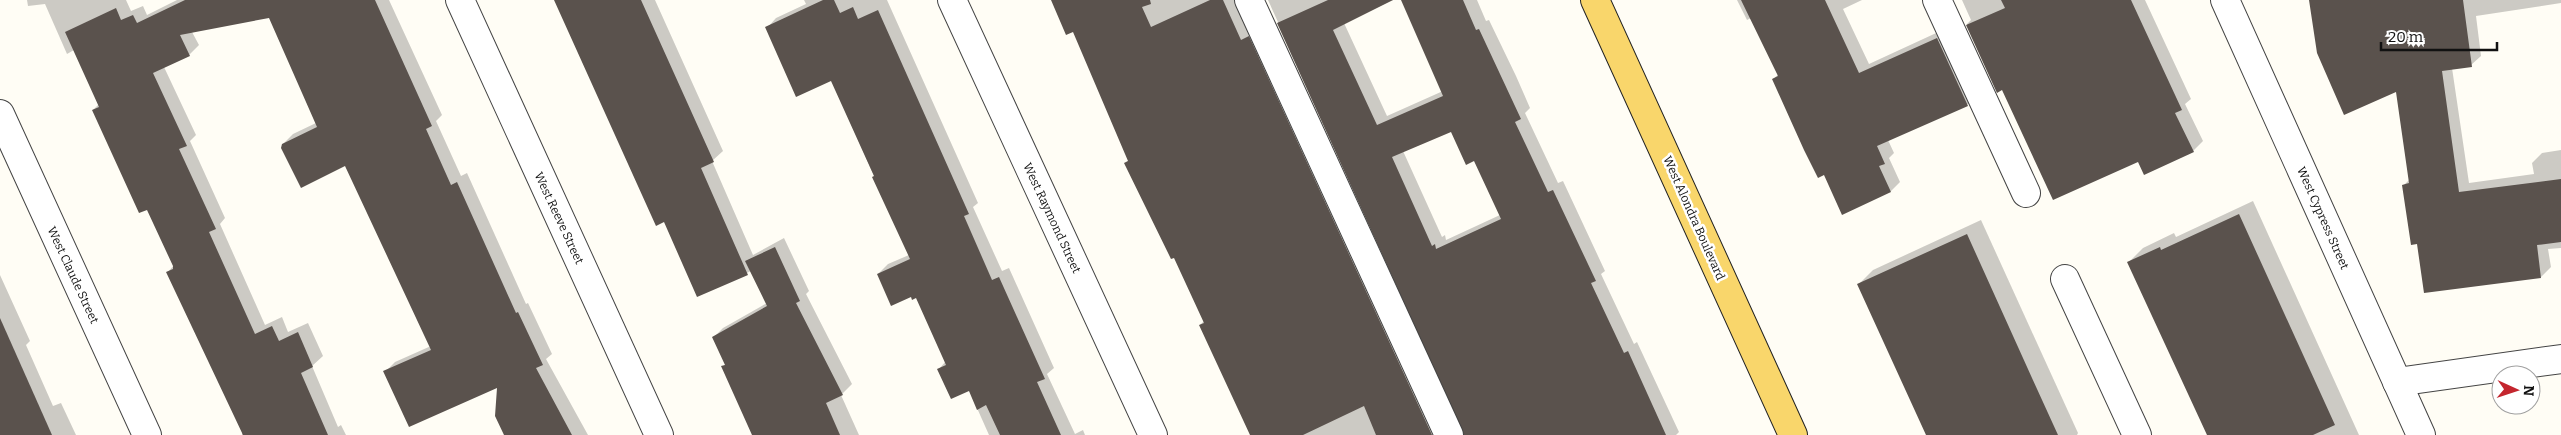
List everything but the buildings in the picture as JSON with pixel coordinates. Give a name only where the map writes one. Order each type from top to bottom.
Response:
[{"type":"main road","name":"West Alondra Boulevard","points":[[1595,0],[1793,435]]},
{"type":"street","name":"West Reeve Street","points":[[460,0],[659,435]]},
{"type":"street","name":"West Raymond Street","points":[[952,0],[1153,435]]},
{"type":"street","points":[[1250,0],[1449,435]]},
{"type":"street","points":[[1937,0],[2026,193]]},
{"type":"street","name":"West Cypress Street","points":[[2225,0],[2422,435]]},
{"type":"street","name":"West Claude Street","points":[[0,114],[147,435]]},
{"type":"street","points":[[2065,279],[2137,435]]},
{"type":"street","points":[[2397,382],[2561,359]]}]
